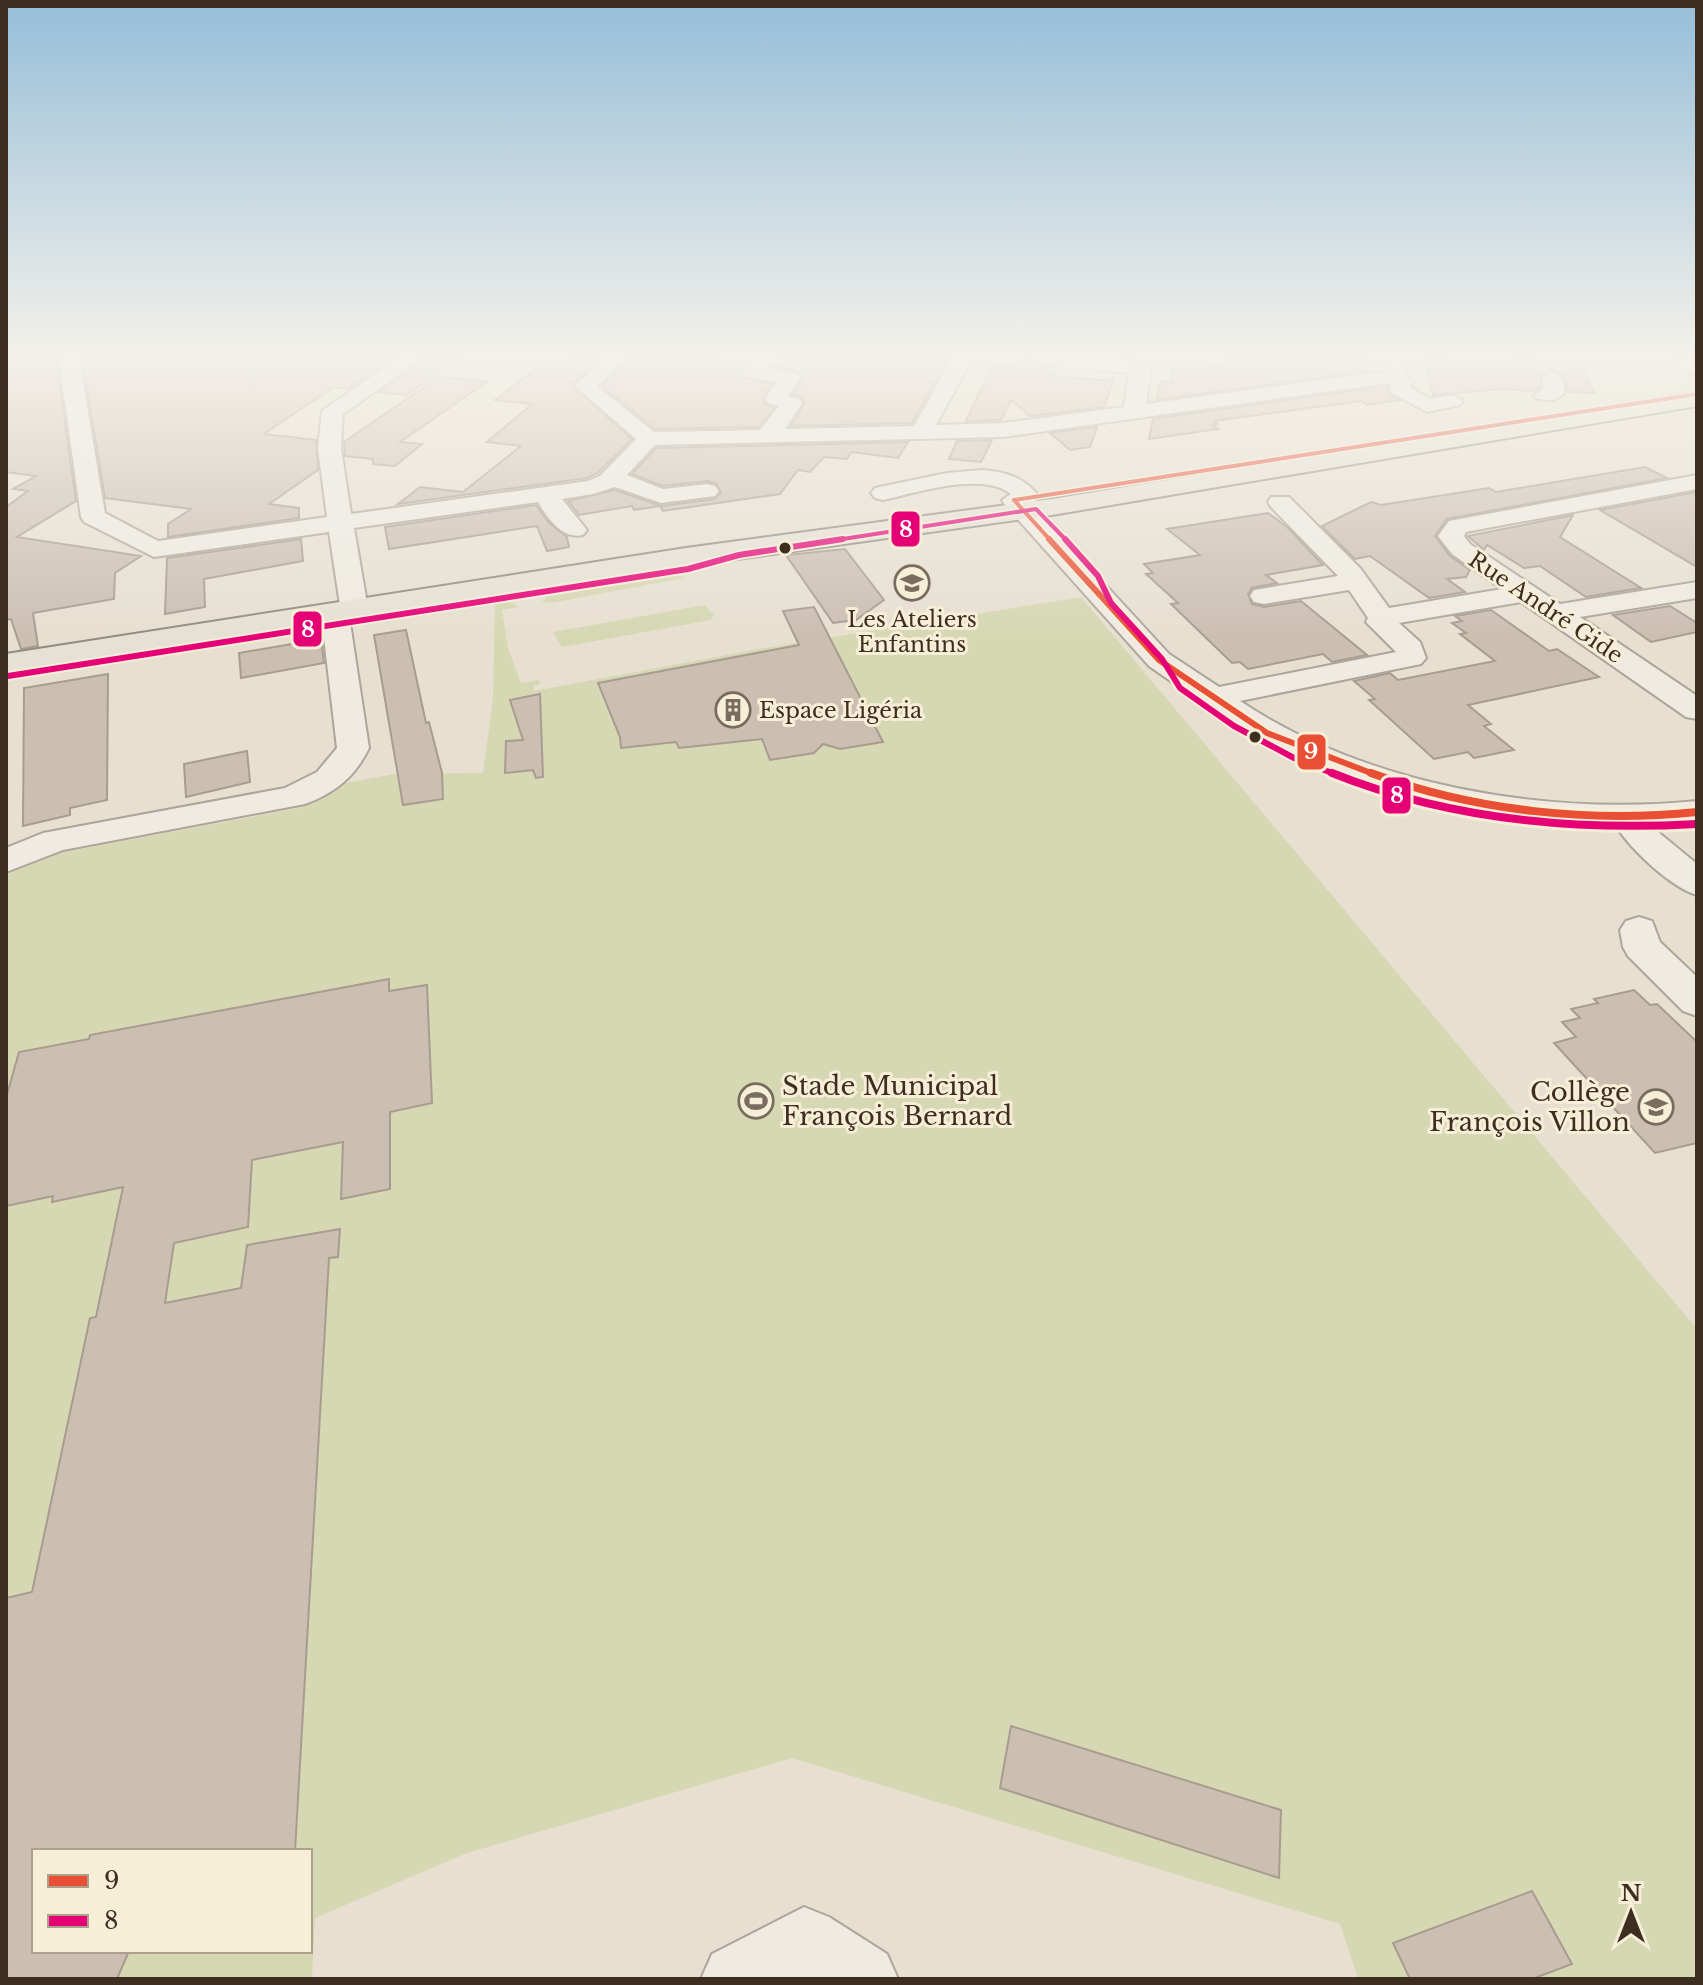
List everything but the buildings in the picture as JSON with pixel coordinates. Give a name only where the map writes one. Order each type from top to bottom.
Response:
[{"type":"main road","points":[[6,664],[1370,452]]},
{"type":"street","points":[[83,452],[93,517],[154,549],[593,487],[611,477],[636,452]]},
{"type":"street","points":[[6,861],[55,841],[293,797],[326,783],[345,765],[353,748],[342,524],[331,452]]},
{"type":"street","points":[[611,477],[661,496],[707,491]]},
{"type":"street","points":[[883,493],[983,478],[1010,482],[1032,502],[1159,660],[1290,744],[1437,795],[1564,814],[1628,816],[1697,812]]},
{"type":"street","name":"Rue André Gide","points":[[1697,482],[1458,526],[1451,536],[1461,549],[1697,710]]},
{"type":"street","points":[[549,493],[550,503],[574,530]]},
{"type":"street","points":[[1214,697],[1411,658],[1410,648],[1380,622],[1382,618],[1356,581],[1280,502]]},
{"type":"street","points":[[1264,596],[1356,581]]},
{"type":"street","points":[[1555,613],[1697,590]]},
{"type":"street","points":[[1382,618],[1526,593]]},
{"type":"street","points":[[1628,816],[1639,834],[1697,883]]},
{"type":"street","points":[[1639,930],[1642,947],[1697,1001]]},
{"type":"street","points":[[737,1979],[804,1942],[862,1979]]},
{"type":"green space","points":[[669,571],[685,578],[551,603],[540,601],[545,600],[546,593],[558,588]]},
{"type":"green space","name":"Stade Municipal François Bernard","points":[[1081,597],[1697,1329],[1697,1979],[1358,1979],[1340,1924],[792,1758],[467,1853],[315,1918],[312,1979],[6,1979],[6,874],[49,855],[298,808],[346,783],[394,774],[483,773],[493,698],[495,599],[508,600],[518,607],[502,610],[508,648],[521,683],[539,680],[540,684],[533,686],[534,691],[753,650]]},
{"type":"green space","points":[[705,605],[714,615],[711,620],[562,647],[553,632]]},
{"type":"transit line","name":"9","points":[[1014,500],[1326,452]]},
{"type":"transit line","name":"9","points":[[1014,500],[1159,660],[1267,733],[1290,744],[1403,785],[1496,805],[1564,814],[1647,817],[1697,812]]},
{"type":"transit line","name":"8","points":[[8,676],[688,569],[739,555],[1036,509],[1098,576],[1111,603],[1162,659],[1180,688],[1234,726],[1294,758],[1358,784],[1425,804],[1494,817],[1563,825],[1631,828],[1697,824]]},
{"type":"place","name":"Les Ateliers Enfantins","points":[[912,583]]},
{"type":"place","name":"Espace Ligéria","points":[[733,710]]},
{"type":"place","name":"Stade Municipal François Bernard","points":[[756,1101]]},
{"type":"place","name":"Collège François Villon","points":[[1656,1107]]}]
